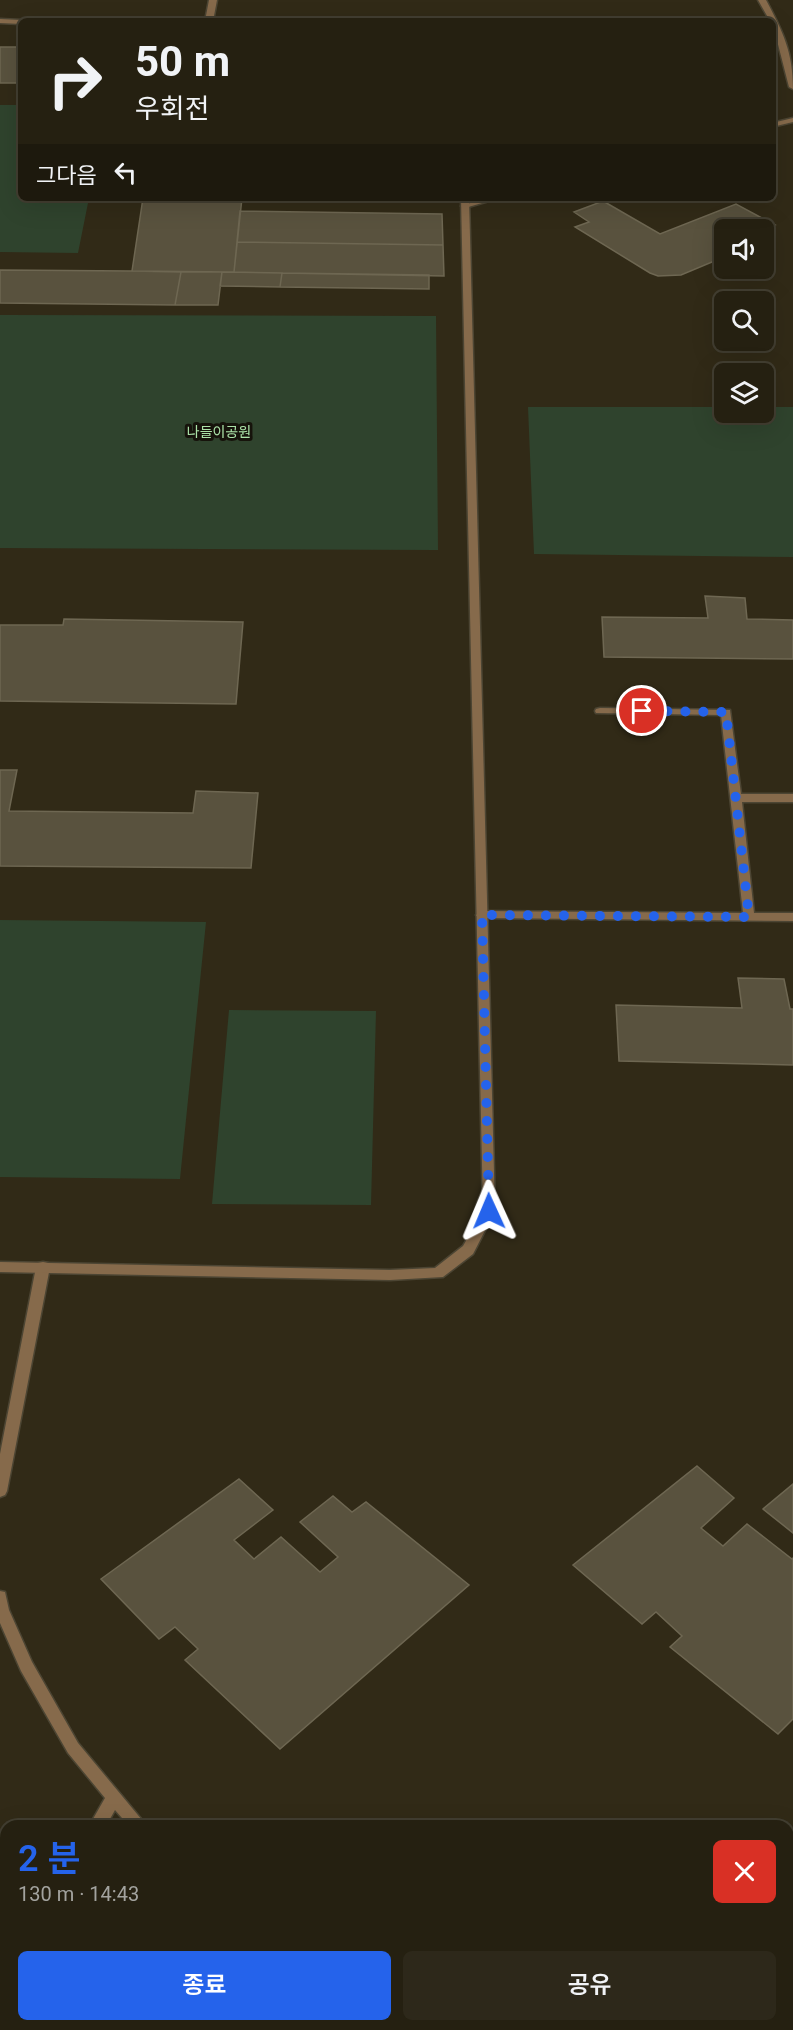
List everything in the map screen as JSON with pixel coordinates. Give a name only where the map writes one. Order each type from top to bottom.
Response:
[{"type":"street","points":[[210,18],[213,0]]},
{"type":"street","points":[[762,0],[770,18]]},
{"type":"street","points":[[0,21],[18,22]]},
{"type":"street","points":[[776,32],[793,87]]},
{"type":"street","points":[[776,124],[793,120]]},
{"type":"street","points":[[0,1267],[390,1275],[438,1273],[468,1250],[489,1211],[465,202]]},
{"type":"street","points":[[600,711],[726,712],[749,917]]},
{"type":"street","points":[[735,798],[793,798]]},
{"type":"street","points":[[482,915],[793,918]]},
{"type":"street","points":[[0,1491],[44,1268]]},
{"type":"street","points":[[0,1597],[2,1610],[26,1666],[73,1748],[134,1820]]},
{"type":"street","points":[[101,1820],[114,1797]]},
{"type":"green space","points":[[0,105],[18,105],[18,201],[88,201],[78,253],[0,252]]},
{"type":"green space","name":"나들이공원","points":[[0,315],[436,316],[438,550],[0,548]]},
{"type":"green space","points":[[528,407],[714,407],[714,423],[774,423],[774,407],[793,407],[793,557],[534,554]]},
{"type":"green space","points":[[0,920],[206,922],[180,1179],[0,1177]]},
{"type":"green space","points":[[229,1010],[376,1011],[371,1205],[212,1204]]},
{"type":"building","points":[[0,47],[18,47],[18,83],[0,83]]},
{"type":"building","points":[[143,201],[242,201],[234,272],[132,271]]},
{"type":"building","points":[[603,201],[660,234],[736,204],[764,219],[714,219],[714,261],[681,275],[658,276],[575,227],[589,222],[574,212]]},
{"type":"building","points":[[240,211],[442,214],[443,245],[237,242]]},
{"type":"building","points":[[237,242],[443,245],[444,276],[234,272]]},
{"type":"building","points":[[0,270],[181,272],[175,305],[0,303]]},
{"type":"building","points":[[181,272],[222,272],[218,305],[175,305]]},
{"type":"building","points":[[222,272],[282,273],[280,287],[220,286]]},
{"type":"building","points":[[282,273],[429,275],[429,289],[280,287]]},
{"type":"building","points":[[705,596],[745,598],[747,619],[793,620],[793,659],[604,657],[602,617],[708,618]]},
{"type":"building","points":[[64,619],[243,622],[236,704],[0,701],[0,625],[63,625]]},
{"type":"building","points":[[0,770],[17,770],[9,811],[193,813],[196,791],[258,793],[251,868],[0,866]]},
{"type":"building","points":[[738,978],[784,979],[790,1009],[793,1009],[793,1065],[619,1061],[616,1005],[742,1008]]},
{"type":"building","points":[[697,1466],[734,1498],[701,1528],[723,1546],[747,1524],[793,1558],[793,1719],[778,1734],[670,1647],[682,1636],[656,1612],[642,1624],[573,1565]]},
{"type":"building","points":[[239,1479],[273,1510],[234,1540],[254,1559],[281,1537],[320,1572],[338,1557],[300,1522],[333,1496],[352,1512],[366,1502],[469,1585],[280,1749],[185,1660],[198,1649],[175,1627],[159,1639],[101,1579]]},
{"type":"building","points":[[793,1484],[793,1533],[763,1509]]},
{"type":"route","points":[[489,1211],[482,915],[749,917],[726,712],[642,711]]}]
